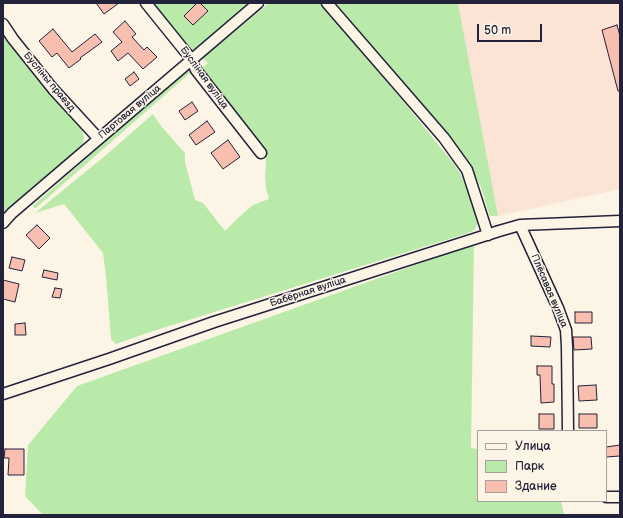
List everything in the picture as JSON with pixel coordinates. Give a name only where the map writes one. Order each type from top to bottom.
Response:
[{"type":"street","name":"Бусліная вуліца","points":[[146,3],[192,60],[196,70],[262,153]]},
{"type":"street","name":"Партовая вуліца","points":[[3,223],[12,212],[258,3]]},
{"type":"street","points":[[327,3],[444,138],[468,170],[488,235]]},
{"type":"street","name":"Бусліны праезд","points":[[3,24],[13,39],[53,89],[98,138]]},
{"type":"street","name":"Бабёрная вуліца","points":[[3,394],[214,322],[520,225],[620,221]]},
{"type":"street","name":"Плёсавая вуліца","points":[[520,225],[558,308],[566,330],[568,430]]},
{"type":"street","points":[[607,497],[620,497]]},
{"type":"shaded area","points":[[458,3],[620,3],[620,189],[498,216]]},
{"type":"green space","points":[[150,3],[251,3],[198,48],[191,51],[188,50]]},
{"type":"green space","points":[[269,3],[321,3],[454,164],[461,175],[478,220],[476,228],[473,231],[462,235],[150,332],[116,344],[111,339],[103,253],[64,204],[35,213],[106,155],[153,114],[161,126],[185,153],[185,162],[195,200],[203,203],[225,231],[253,205],[269,199],[266,189],[265,153],[201,69],[208,63],[203,58]]},
{"type":"green space","points":[[336,3],[458,3],[498,216],[490,216],[481,187],[466,158]]},
{"type":"green space","points":[[3,31],[76,122],[84,137],[83,145],[79,150],[30,190],[3,215]]},
{"type":"green space","points":[[187,72],[191,72],[36,208],[34,208],[33,206],[89,156]]},
{"type":"green space","points":[[474,244],[471,448],[477,449],[477,502],[561,502],[564,515],[43,515],[25,496],[28,445],[77,386]]},
{"type":"building","points":[[96,3],[119,3],[104,14]]},
{"type":"building","points":[[197,3],[200,3],[208,11],[193,25],[184,16]]},
{"type":"building","points":[[125,21],[136,34],[132,37],[144,50],[147,47],[157,57],[143,69],[128,53],[118,61],[111,51],[122,42],[113,32]]},
{"type":"building","points":[[617,25],[620,36],[620,91],[618,91],[602,30]]},
{"type":"building","points":[[53,29],[72,52],[95,34],[102,42],[69,68],[57,53],[52,57],[39,41]]},
{"type":"building","points":[[134,72],[139,79],[130,86],[125,79]]},
{"type":"building","points":[[192,102],[198,111],[185,120],[179,111]]},
{"type":"building","points":[[207,121],[215,132],[196,145],[189,135]]},
{"type":"building","points":[[228,140],[240,157],[223,169],[211,153]]},
{"type":"building","points":[[37,225],[50,238],[39,249],[26,235]]},
{"type":"building","points":[[12,257],[25,260],[22,271],[9,268]]},
{"type":"building","points":[[44,270],[58,273],[57,280],[42,277]]},
{"type":"building","points":[[3,280],[19,284],[15,302],[3,299]]},
{"type":"building","points":[[55,288],[62,289],[60,298],[52,297]]},
{"type":"building","points":[[575,312],[592,312],[592,323],[575,323]]},
{"type":"building","points":[[25,323],[26,335],[15,335],[15,324]]},
{"type":"building","points":[[531,336],[551,337],[550,347],[531,346]]},
{"type":"building","points":[[573,337],[591,337],[592,349],[574,350]]},
{"type":"building","points":[[537,366],[552,366],[554,402],[541,403],[540,375],[537,375]]},
{"type":"building","points":[[596,385],[597,400],[579,401],[578,386]]},
{"type":"building","points":[[539,414],[554,414],[554,429],[539,429]]},
{"type":"building","points":[[579,414],[597,414],[597,428],[579,428]]},
{"type":"building","points":[[620,445],[620,456],[607,457],[607,447]]},
{"type":"building","points":[[5,449],[24,449],[24,475],[8,475],[9,458],[4,458]]}]
